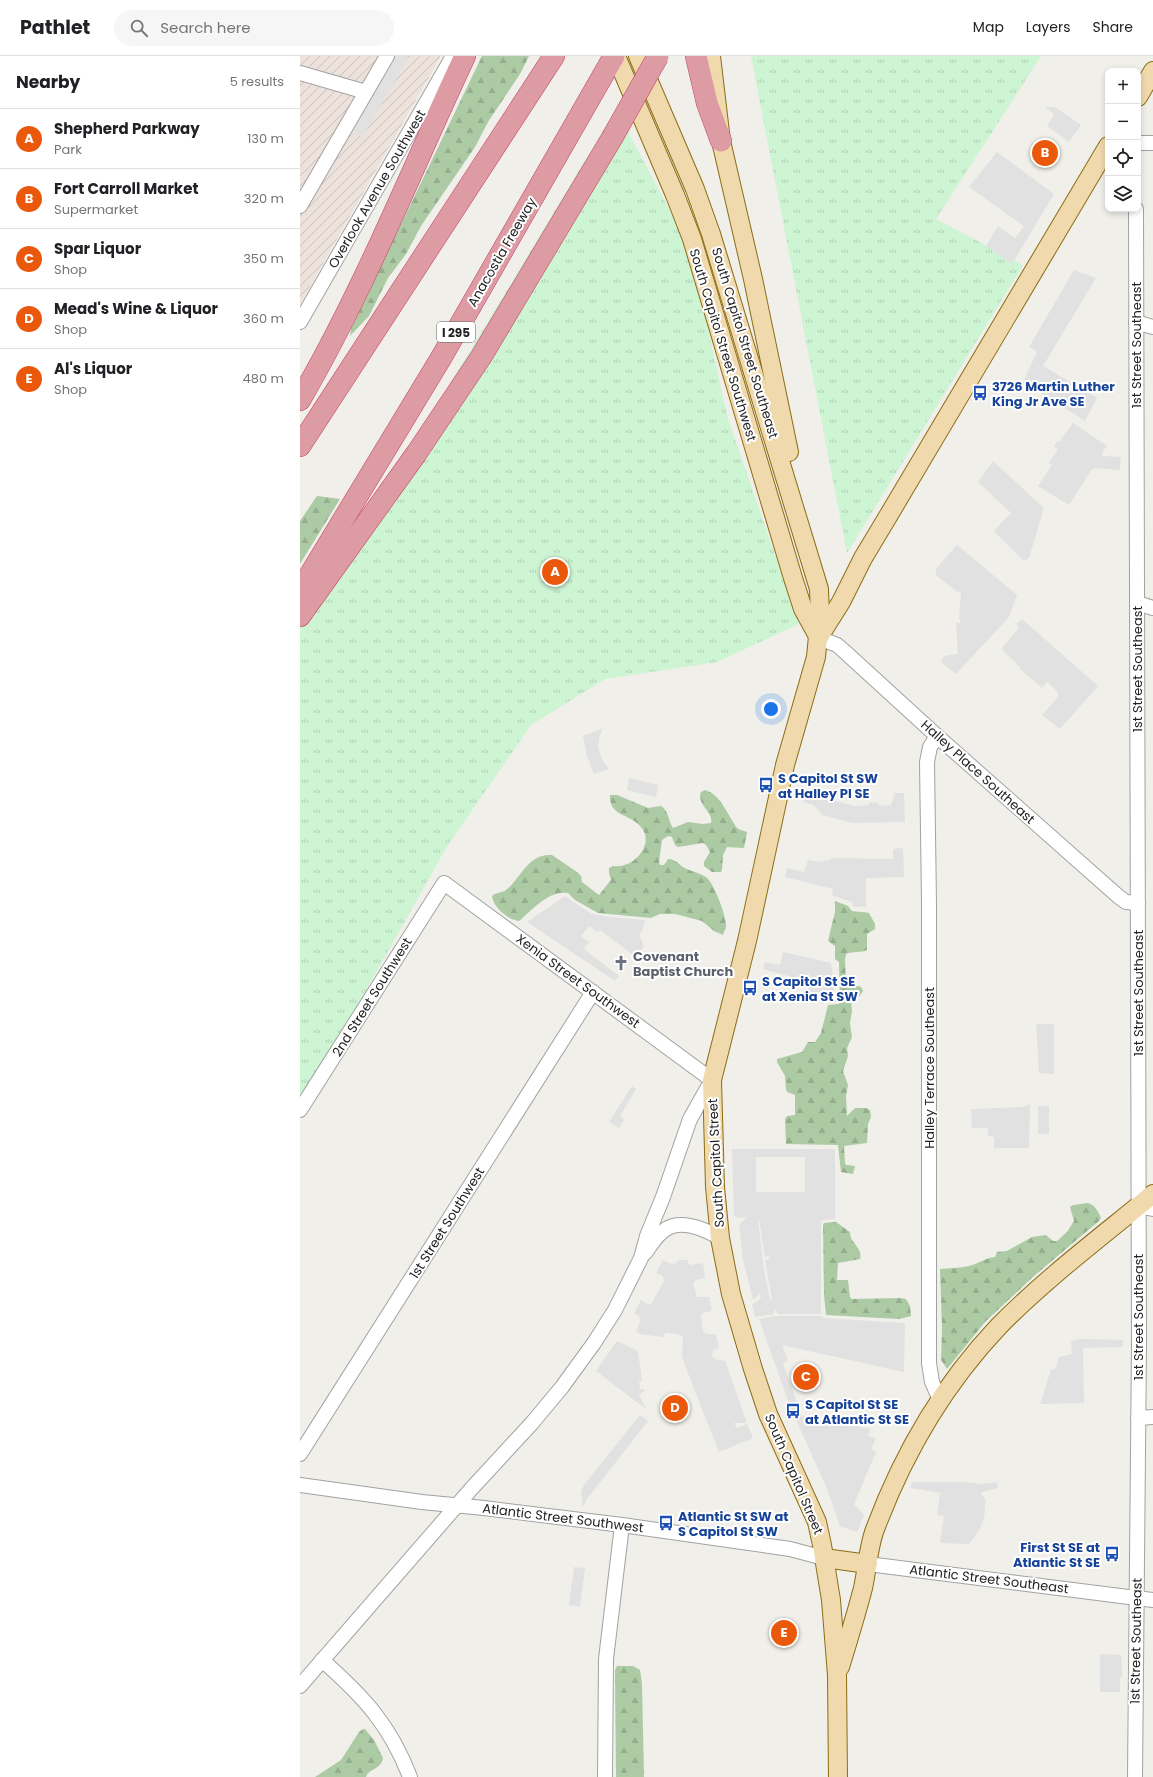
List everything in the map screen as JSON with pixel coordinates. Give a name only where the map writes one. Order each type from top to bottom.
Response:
[{"type":"highway","points":[[300,400],[362,281],[465,56]]},
{"type":"highway","points":[[300,446],[554,56]]},
{"type":"highway","points":[[300,616],[416,454],[481,357],[632,104],[658,56]]},
{"type":"highway","points":[[696,56],[708,103],[721,141]]},
{"type":"highway","name":"Anacostia Freeway","points":[[300,591],[441,358],[612,61]]},
{"type":"main road","name":"South Capitol Street Southeast","points":[[638,56],[695,188],[711,234],[796,510],[819,590],[819,638]]},
{"type":"main road","points":[[711,56],[721,141],[757,294],[788,445],[796,510]]},
{"type":"main road","name":"South Capitol Street Southwest","points":[[612,61],[675,194],[692,239],[803,609],[819,638]]},
{"type":"main road","points":[[1141,92],[1153,71]]},
{"type":"main road","points":[[819,638],[838,607],[863,558],[890,512],[1105,151]]},
{"type":"main road","name":"South Capitol Street","points":[[819,638],[814,666],[786,765],[747,941],[712,1080],[715,1187],[720,1238],[730,1294],[752,1369],[768,1414],[817,1522],[824,1558],[831,1600],[837,1675],[838,1777]]},
{"type":"main road","points":[[837,1675],[862,1589],[874,1533],[892,1488],[918,1436],[940,1400],[974,1356],[1010,1315],[1146,1208],[1153,1194]]},
{"type":"main road","name":"Atlantic Street Southeast","points":[[824,1558],[868,1564]]},
{"type":"street","points":[[300,206],[387,56]]},
{"type":"street","name":"Overlook Avenue Southwest","points":[[300,322],[453,56]]},
{"type":"street","points":[[300,73],[366,92]]},
{"type":"street","points":[[1141,143],[1153,143]]},
{"type":"street","name":"1st Street Southeast","points":[[1135,1777],[1138,1418],[1146,1208],[1138,903],[1136,212]]},
{"type":"street","points":[[1136,322],[1153,327]]},
{"type":"street","points":[[1137,603],[1153,608]]},
{"type":"street","name":"Halley Place Southeast","points":[[819,638],[837,645],[844,651],[937,736],[1119,897],[1126,902],[1138,903]]},
{"type":"street","name":"Halley Terrace Southeast","points":[[937,736],[930,747],[927,762],[929,903],[929,1363],[932,1382],[940,1400]]},
{"type":"street","name":"Xenia Street Southwest","points":[[444,883],[712,1080]]},
{"type":"street","name":"2nd Street Southwest","points":[[300,1110],[444,883]]},
{"type":"street","name":"1st Street Southwest","points":[[300,1454],[593,992]]},
{"type":"street","points":[[641,1258],[647,1236],[663,1197],[690,1119],[712,1080]]},
{"type":"street","points":[[300,1686],[457,1505],[532,1423],[574,1371],[615,1310],[641,1258],[661,1232],[672,1226],[684,1226],[706,1229],[720,1238]]},
{"type":"street","points":[[1138,1418],[1153,1417]]},
{"type":"street","name":"Atlantic Street Southwest","points":[[300,1485],[422,1502],[622,1525],[790,1549],[824,1558]]},
{"type":"street","points":[[605,1777],[606,1659],[622,1525]]},
{"type":"street","name":"Atlantic Street Southeast","points":[[868,1564],[1153,1600]]},
{"type":"street","points":[[322,1660],[355,1690],[384,1724],[399,1750],[410,1777]]},
{"type":"shaded area","points":[[300,56],[441,56],[300,304]]},
{"type":"shaded area","points":[[396,56],[409,56],[362,138],[356,134],[350,136]]},
{"type":"shaded area","points":[[1055,107],[1081,125],[1069,142],[1047,126],[1054,114],[1046,108]]},
{"type":"shaded area","points":[[997,152],[1054,194],[1012,264],[986,246],[998,226],[1015,238],[1024,226],[969,187]]},
{"type":"shaded area","points":[[1074,270],[1096,278],[1043,366],[1097,398],[1085,421],[1023,382],[1037,352],[1029,347]]},
{"type":"shaded area","points":[[1073,423],[1107,446],[1102,453],[1103,456],[1121,457],[1120,470],[1092,469],[1069,505],[1038,486],[1052,465],[1049,463],[1058,449],[1054,446],[1057,441],[1059,442]]},
{"type":"shaded area","points":[[993,461],[1044,508],[1029,558],[1024,561],[994,531],[1011,513],[978,482]]},
{"type":"shaded area","points":[[957,545],[1017,595],[1009,617],[956,674],[941,662],[944,656],[958,654],[956,623],[960,623],[961,621],[959,618],[961,592],[956,591],[936,575],[936,569]]},
{"type":"shaded area","points":[[1022,619],[1098,686],[1060,729],[1042,715],[1058,697],[1058,692],[1047,682],[1042,688],[1019,668],[1020,667],[1001,649],[1018,629],[1017,623]]},
{"type":"shaded area","points":[[603,728],[599,738],[598,748],[603,761],[609,769],[594,774],[587,756],[583,736]]},
{"type":"shaded area","points":[[629,778],[658,785],[656,797],[627,790]]},
{"type":"shaded area","points":[[805,793],[855,806],[869,805],[870,802],[878,803],[880,806],[891,805],[895,793],[904,793],[905,822],[852,823],[822,815],[814,805],[803,802]]},
{"type":"shaded area","points":[[903,848],[904,877],[866,878],[866,907],[854,907],[852,902],[832,895],[833,889],[785,877],[787,868],[804,872],[808,860],[821,862],[830,860],[831,858],[893,859],[893,849]]},
{"type":"shaded area","points":[[565,896],[592,914],[645,920],[642,931],[639,935],[644,946],[636,957],[600,930],[597,932],[589,926],[581,936],[589,942],[584,949],[619,976],[615,981],[527,922]]},
{"type":"shaded area","points":[[783,952],[831,963],[834,990],[830,999],[817,998],[817,996],[814,995],[813,997],[807,996],[810,982],[763,969],[765,962],[780,965]]},
{"type":"shaded area","points":[[1036,1024],[1054,1024],[1054,1074],[1039,1073]]},
{"type":"shaded area","points":[[632,1086],[636,1089],[620,1116],[624,1120],[619,1128],[609,1122]]},
{"type":"shaded area","points":[[1030,1104],[1029,1148],[994,1148],[994,1137],[988,1136],[988,1128],[972,1128],[971,1109],[1023,1107]]},
{"type":"shaded area","points":[[1038,1106],[1049,1106],[1049,1134],[1038,1134]]},
{"type":"shaded area","points":[[732,1149],[835,1149],[835,1219],[821,1220],[821,1314],[778,1314],[774,1309],[774,1314],[755,1317],[752,1305],[761,1297],[760,1294],[753,1300],[743,1259],[739,1225],[747,1217],[739,1218],[734,1216]],"holes":[[[756,1157],[805,1157],[805,1192],[756,1192]],[[759,1219],[765,1257],[769,1256],[770,1259],[765,1260],[772,1300],[770,1300],[764,1270]]]},
{"type":"shaded area","points":[[663,1260],[672,1264],[677,1263],[679,1260],[687,1260],[691,1265],[703,1263],[705,1278],[696,1280],[693,1284],[697,1297],[709,1297],[712,1311],[703,1313],[701,1316],[703,1332],[707,1334],[716,1334],[719,1348],[713,1350],[712,1356],[715,1359],[725,1361],[747,1423],[734,1423],[737,1428],[747,1424],[753,1438],[719,1452],[682,1356],[683,1337],[677,1334],[665,1333],[664,1337],[640,1334],[636,1331],[641,1320],[639,1316],[634,1313],[641,1300],[649,1305],[652,1303],[664,1281],[663,1276],[656,1273]]},
{"type":"shaded area","points":[[774,1316],[822,1316],[823,1318],[905,1323],[904,1372],[782,1345],[788,1361],[783,1363],[802,1416],[837,1423],[836,1426],[846,1424],[870,1429],[868,1436],[876,1438],[871,1449],[876,1452],[854,1504],[864,1515],[857,1532],[840,1526],[827,1489],[790,1406],[759,1319]]},
{"type":"shaded area","points":[[1080,1339],[1123,1340],[1123,1347],[1083,1348],[1084,1403],[1040,1404],[1051,1370],[1056,1368],[1059,1357],[1072,1354],[1071,1341]]},
{"type":"shaded area","points":[[617,1341],[638,1351],[642,1381],[639,1382],[640,1389],[644,1389],[644,1392],[639,1394],[646,1409],[596,1371]]},
{"type":"shaded area","points":[[640,1415],[648,1421],[587,1499],[583,1508],[581,1492],[584,1485]]},
{"type":"shaded area","points":[[912,1482],[966,1482],[981,1484],[997,1482],[998,1488],[982,1492],[981,1494],[986,1500],[984,1519],[980,1529],[969,1544],[940,1543],[944,1516],[937,1515],[940,1493],[910,1488]]},
{"type":"shaded area","points":[[574,1567],[585,1568],[580,1607],[569,1605]]},
{"type":"shaded area","points":[[1100,1654],[1121,1655],[1122,1677],[1120,1677],[1120,1692],[1100,1692]]},
{"type":"green space","points":[[482,56],[529,56],[520,74],[488,122],[475,147],[421,226],[406,254],[388,278],[369,316],[350,336],[351,328]]},
{"type":"green space","points":[[751,56],[1041,56],[936,219],[1023,265],[847,553]]},
{"type":"green space","points":[[616,109],[690,249],[728,419],[799,624],[717,662],[605,679],[531,725],[446,848],[361,999],[300,1097],[300,620],[386,490]]},
{"type":"green space","points":[[317,496],[340,499],[300,564],[300,521]]},
{"type":"green space","points":[[705,790],[720,801],[738,829],[747,832],[744,848],[727,847],[723,855],[721,872],[712,872],[704,866],[704,862],[710,852],[706,845],[703,843],[678,847],[675,845],[672,837],[668,836],[662,840],[659,862],[660,865],[664,865],[668,859],[674,860],[684,868],[702,875],[710,881],[726,922],[723,935],[714,931],[702,921],[675,914],[660,914],[651,918],[598,913],[575,900],[568,893],[554,894],[548,897],[519,921],[506,916],[495,904],[492,896],[506,890],[531,862],[544,855],[552,855],[577,872],[581,876],[582,882],[599,895],[611,880],[609,868],[628,864],[633,861],[644,849],[646,839],[645,834],[638,824],[612,807],[610,795],[617,795],[648,808],[661,806],[667,813],[673,828],[688,822],[703,824],[711,823],[710,815],[703,805],[700,797],[701,792]]},
{"type":"green space","points":[[835,901],[848,906],[852,911],[869,913],[875,924],[875,929],[867,934],[867,950],[846,954],[845,960],[846,982],[861,987],[863,991],[858,998],[851,1000],[852,1011],[850,1023],[852,1037],[847,1048],[848,1056],[843,1071],[848,1085],[846,1096],[847,1116],[855,1108],[866,1108],[870,1110],[871,1117],[868,1124],[867,1143],[844,1146],[846,1165],[855,1166],[853,1174],[841,1172],[838,1145],[786,1144],[785,1119],[787,1116],[795,1115],[795,1095],[787,1092],[785,1076],[777,1062],[777,1059],[802,1052],[808,1042],[815,1042],[821,1033],[828,1005],[839,1004],[840,1002],[839,962],[835,959],[835,946],[828,941],[835,912]]},
{"type":"green space","points":[[1088,1203],[1093,1205],[1097,1211],[1101,1218],[1099,1221],[1034,1276],[985,1322],[947,1369],[941,1360],[942,1328],[940,1269],[972,1265],[995,1257],[997,1252],[1007,1251],[1032,1237],[1046,1235],[1053,1241],[1057,1241],[1067,1232],[1074,1221],[1070,1207],[1073,1205]]},
{"type":"green space","points":[[836,1222],[850,1232],[850,1236],[860,1251],[860,1259],[838,1263],[837,1280],[848,1280],[850,1297],[852,1299],[906,1299],[910,1306],[911,1316],[899,1319],[826,1315],[824,1295],[823,1225],[824,1223]]},
{"type":"green space","points":[[617,1666],[633,1666],[640,1670],[642,1684],[644,1777],[616,1777],[615,1670]]},
{"type":"green space","points":[[365,1729],[374,1740],[383,1758],[378,1767],[370,1772],[366,1777],[315,1777],[341,1760],[359,1732]]},
{"type":"place","name":"Fort Carroll Market","points":[[1045,153]]},
{"type":"place","name":"3726 Martin Luther King Jr Ave SE","points":[[980,393]]},
{"type":"place","name":"Shepherd Parkway","points":[[555,572]]},
{"type":"place","name":"S Capitol St SW at Halley Pl SE","points":[[766,785]]},
{"type":"place","name":"Covenant Baptist Church","points":[[621,963]]},
{"type":"place","name":"S Capitol St SE at Xenia St SW","points":[[750,988]]},
{"type":"place","name":"Spar Liquor","points":[[806,1377]]},
{"type":"place","name":"Mead's Wine & Liquor","points":[[675,1408]]},
{"type":"place","name":"S Capitol St SE at Atlantic St SE","points":[[793,1411]]},
{"type":"place","name":"Atlantic St SW at S Capitol St SW","points":[[666,1523]]},
{"type":"place","name":"First St SE at Atlantic St SE","points":[[1112,1554]]},
{"type":"place","name":"Al's Liquor","points":[[784,1633]]}]
